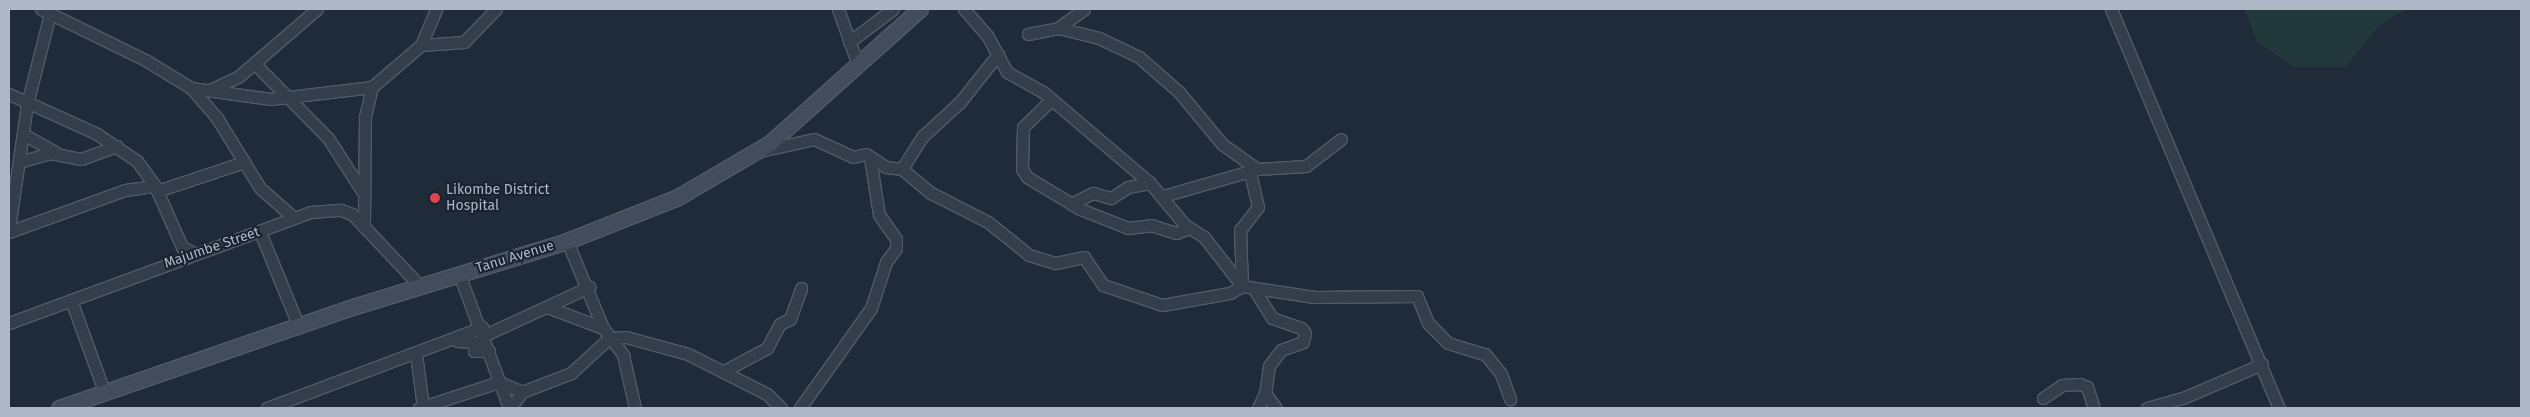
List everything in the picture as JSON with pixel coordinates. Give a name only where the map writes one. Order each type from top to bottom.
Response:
[{"type":"street","points":[[211,89],[235,79],[316,9]]},
{"type":"street","points":[[191,88],[288,99],[372,87],[421,45],[436,9]]},
{"type":"street","points":[[421,45],[464,42],[496,9]]},
{"type":"street","points":[[838,9],[858,65]]},
{"type":"street","points":[[849,42],[893,9]]},
{"type":"street","name":"Tanu Avenue","points":[[58,408],[76,405],[420,286],[567,242],[699,187],[756,152],[920,9]]},
{"type":"street","points":[[964,9],[998,54],[1007,72],[1051,100],[1150,183],[1190,228],[1204,237],[1242,286],[1314,297],[1417,296],[1428,323],[1448,343],[1485,354],[1501,374],[1510,399]]},
{"type":"street","points":[[1028,34],[1058,28],[1084,9]]},
{"type":"street","points":[[2111,9],[2279,408]]},
{"type":"street","points":[[244,162],[156,189],[125,190],[9,230],[27,104],[45,11],[147,61],[191,88],[217,118],[273,204],[292,216]]},
{"type":"street","points":[[1058,28],[1099,38],[1139,57],[1179,92],[1222,144],[1253,170],[1258,208],[1240,230],[1242,286]]},
{"type":"street","points":[[902,169],[923,136],[960,102],[998,54]]},
{"type":"street","points":[[254,63],[328,138],[362,191]]},
{"type":"street","points":[[364,224],[362,191],[365,117],[372,87]]},
{"type":"street","points":[[9,94],[118,146],[137,161],[156,189],[182,247],[194,253]]},
{"type":"street","points":[[1051,100],[1023,127],[1022,169],[1071,204],[1128,228],[1151,225],[1176,233],[1190,228]]},
{"type":"street","points":[[23,134],[57,153],[81,159],[118,146]]},
{"type":"street","points":[[756,152],[814,139],[831,150],[853,157],[864,154],[870,158],[902,169],[931,193],[1013,238],[1029,255],[1056,263],[1086,258],[1103,284],[1146,302],[1162,305],[1230,294],[1242,286]]},
{"type":"street","points":[[1163,196],[1253,170],[1306,166],[1341,139]]},
{"type":"street","points":[[20,162],[57,153]]},
{"type":"street","points":[[800,408],[871,308],[886,262],[896,248],[896,239],[879,215],[870,158]]},
{"type":"street","points":[[1071,204],[1093,192],[1111,198],[1128,187],[1150,183]]},
{"type":"street","name":"Majumbe Street","points":[[9,323],[194,253],[260,232],[292,216],[341,210],[364,224],[420,286]]},
{"type":"street","points":[[260,232],[299,327]]},
{"type":"street","points":[[567,242],[589,287],[606,333],[623,355],[634,408]]},
{"type":"street","points":[[175,260],[182,247]]},
{"type":"street","points":[[459,274],[484,331],[509,408],[522,392],[571,373],[606,333]]},
{"type":"street","points":[[266,408],[484,331],[547,307],[589,287]]},
{"type":"street","points":[[724,371],[767,348],[780,324],[790,318],[801,288]]},
{"type":"street","points":[[1254,289],[1272,318],[1301,328],[1305,333],[1303,342],[1281,350],[1272,360],[1265,393],[1258,408]]},
{"type":"street","points":[[71,300],[104,394]]},
{"type":"street","points":[[547,307],[606,333],[659,342],[724,371],[767,394],[781,408]]},
{"type":"street","points":[[447,343],[468,340],[474,342],[474,351],[489,351]]},
{"type":"street","points":[[416,354],[421,408],[499,382],[522,392]]},
{"type":"street","points":[[2147,408],[2183,398],[2262,364]]},
{"type":"street","points":[[2043,398],[2062,385],[2080,384],[2087,387],[2094,408]]},
{"type":"street","points":[[1265,393],[1276,408]]},
{"type":"green space","points":[[2244,9],[2406,9],[2379,26],[2345,67],[2294,67],[2257,42]]},
{"type":"place","name":"Likombe District Hospital","points":[[435,198]]}]
